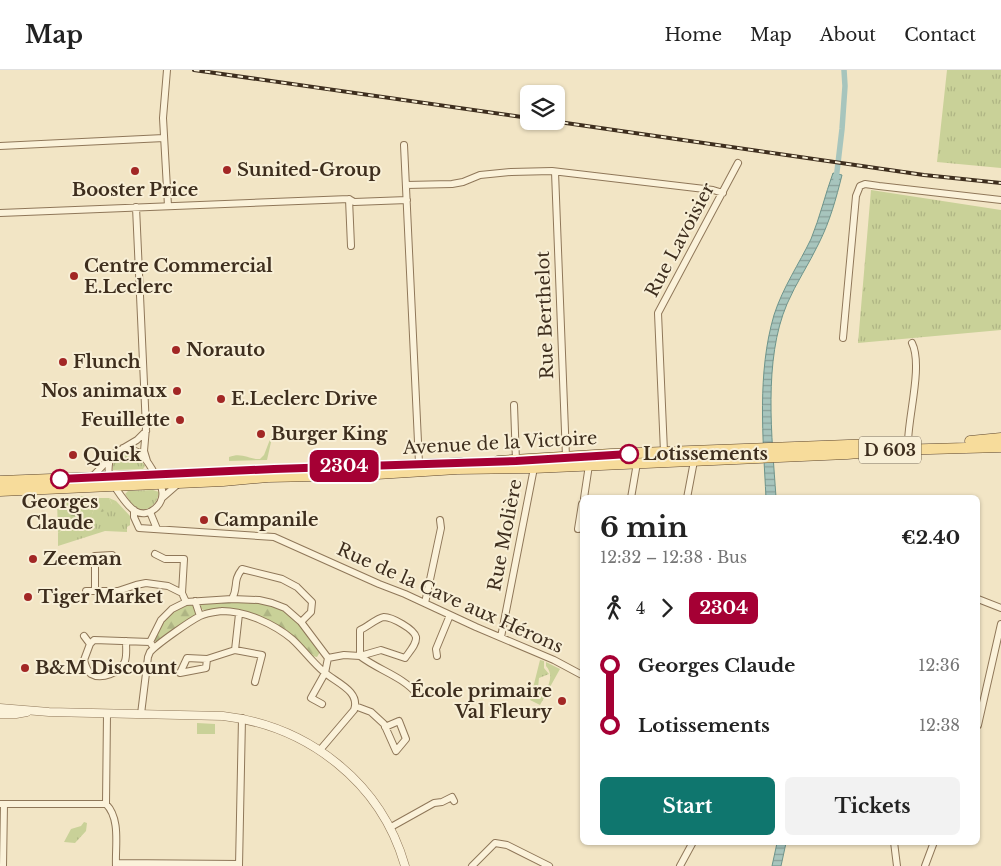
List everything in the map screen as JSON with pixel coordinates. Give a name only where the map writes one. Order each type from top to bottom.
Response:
[{"type":"main road","name":"Avenue de la Victoire","points":[[0,481],[109,476],[157,479],[179,483],[268,477],[386,474],[481,468],[533,468],[694,461],[840,445],[1001,438]]},
{"type":"main road","name":"Avenue de la Victoire","points":[[779,452],[1001,447]]},
{"type":"main road","name":"Avenue de la Victoire","points":[[0,489],[115,486],[157,479],[419,463],[516,461],[566,456],[664,452],[759,455]]},
{"type":"street","points":[[167,70],[163,102],[168,206]]},
{"type":"street","points":[[0,146],[164,138]]},
{"type":"street","points":[[404,145],[419,463]]},
{"type":"street","name":"Rue Lavoisier","points":[[664,452],[658,313],[738,163]]},
{"type":"street","points":[[406,185],[452,184],[480,175],[511,172],[555,172],[713,190],[723,193]]},
{"type":"street","name":"Rue Berthelot","points":[[555,172],[566,456]]},
{"type":"street","points":[[843,338],[856,196],[860,186],[865,184],[1001,200]]},
{"type":"street","points":[[713,190],[718,203]]},
{"type":"street","points":[[350,198],[351,246]]},
{"type":"street","points":[[0,213],[350,198],[354,202],[407,200]]},
{"type":"street","points":[[136,207],[146,431],[144,451],[146,461]]},
{"type":"street","points":[[908,443],[908,428],[915,389],[915,349],[912,343]]},
{"type":"street","points":[[514,404],[516,461]]},
{"type":"street","points":[[91,477],[110,458],[122,448],[137,440],[146,431]]},
{"type":"street","points":[[110,458],[109,476],[134,510],[141,513],[150,512],[160,504],[162,489],[146,461],[137,450],[122,448]]},
{"type":"street","points":[[688,495],[694,461]]},
{"type":"street","points":[[631,495],[636,463]]},
{"type":"street","points":[[584,495],[589,465]]},
{"type":"street","name":"Rue Molière","points":[[501,637],[533,468]]},
{"type":"street","points":[[0,489],[2,485],[46,483],[57,479]]},
{"type":"street","points":[[162,498],[179,483]]},
{"type":"street","name":"Rue de la Cave aux Hérons","points":[[134,510],[134,517],[139,528],[274,537],[554,660],[580,674]]},
{"type":"street","points":[[150,512],[158,529]]},
{"type":"street","points":[[578,529],[580,516]]},
{"type":"street","points":[[425,603],[441,528],[440,520]]},
{"type":"street","points":[[156,554],[165,559],[184,559],[182,593],[186,602]]},
{"type":"street","points":[[95,591],[95,556],[112,556]]},
{"type":"street","points":[[232,599],[235,592],[236,577],[242,569],[270,575],[297,587],[312,602],[311,612],[301,622]]},
{"type":"street","points":[[86,591],[118,591],[146,583],[168,586],[182,593]]},
{"type":"street","points":[[195,600],[200,616]]},
{"type":"street","points":[[141,714],[148,657],[161,620],[172,609],[195,600],[259,600],[285,608],[301,622],[328,658],[325,673],[311,698],[322,704]]},
{"type":"street","points":[[980,600],[1001,608]]},
{"type":"street","points":[[126,641],[126,661],[117,672],[107,675],[94,675],[89,672],[84,660],[90,644],[94,640],[122,640],[152,645],[200,616],[222,611],[251,617],[279,631],[292,639],[325,673],[350,692],[354,698],[355,706],[350,714],[320,750]]},
{"type":"street","points":[[235,650],[239,614]]},
{"type":"street","points":[[437,656],[436,649],[450,615]]},
{"type":"street","points":[[328,658],[344,655],[360,656],[382,650],[407,661],[416,637],[412,630],[390,618],[381,617],[360,630],[360,656]]},
{"type":"street","points":[[980,707],[999,644],[1001,624]]},
{"type":"street","points":[[84,636],[90,644]]},
{"type":"street","points":[[208,658],[235,650],[262,654],[256,682]]},
{"type":"street","points":[[360,656],[406,683],[417,694]]},
{"type":"street","points":[[355,706],[371,712],[385,727]]},
{"type":"street","points":[[0,708],[107,714],[212,715],[242,718],[280,729],[320,750],[362,787],[391,828],[405,866]]},
{"type":"street","points":[[0,714],[16,714],[29,711]]},
{"type":"street","points":[[107,714],[106,804],[110,808],[115,820],[116,865],[239,865],[242,718]]},
{"type":"street","points":[[391,828],[434,803],[442,802],[452,797],[454,801]]},
{"type":"street","points":[[3,866],[2,804],[106,804]]},
{"type":"street","points":[[472,866],[495,843],[507,844],[540,864],[549,866]]},
{"type":"street","points":[[680,866],[691,845]]},
{"type":"street","points":[[894,845],[897,866]]},
{"type":"street","points":[[925,866],[933,845]]},
{"type":"green space","points":[[947,70],[1001,70],[1001,168],[937,162]]},
{"type":"green space","points":[[871,190],[1001,210],[1001,330],[858,343]]},
{"type":"green space","points":[[274,429],[267,460],[229,461],[229,457],[238,455],[260,459],[264,455]]},
{"type":"green space","points":[[127,451],[138,456],[145,466],[143,469],[113,470],[113,463],[116,458]]},
{"type":"green space","points":[[153,490],[159,492],[157,500],[151,507],[144,510],[135,507],[125,494],[128,491]]},
{"type":"green space","points":[[83,496],[109,498],[112,504],[110,508],[102,512],[94,509],[91,517],[76,522],[58,533],[57,501]]},
{"type":"green space","points":[[109,498],[116,501],[130,516],[130,525],[127,527],[127,532],[105,531],[58,546],[58,533],[92,514],[94,509],[112,504]]},
{"type":"green space","points":[[235,600],[258,602],[279,608],[289,613],[298,621],[320,652],[317,657],[312,656],[281,628],[219,608],[205,611],[200,605],[202,601]]},
{"type":"green space","points":[[193,604],[197,610],[196,615],[158,643],[155,641],[154,638],[157,631],[169,615],[179,608]]},
{"type":"green space","points":[[540,660],[544,661],[544,668],[549,674],[539,678],[538,688],[541,692],[546,691],[550,678],[550,672],[546,662],[560,669],[540,705],[530,700]]},
{"type":"green space","points":[[197,723],[215,724],[215,734],[197,734]]},
{"type":"green space","points":[[84,822],[87,823],[86,831],[75,843],[64,842],[71,829],[81,826]]},
{"type":"water","points":[[833,173],[842,175],[832,210],[819,243],[794,289],[779,326],[772,374],[771,399],[776,495],[766,495],[762,405],[765,359],[769,337],[774,315],[782,295],[811,239]]},
{"type":"water","points":[[777,845],[786,845],[781,866],[772,866]]},
{"type":"waterway","points":[[836,180],[842,129],[845,86],[844,70]]},
{"type":"railway","points":[[194,70],[520,117]]},
{"type":"railway","points":[[565,123],[924,175],[1001,183]]},
{"type":"bus line","name":"2304","points":[[60,479],[274,469],[516,461],[629,454]]},
{"type":"place","name":"Sunited-Group","points":[[227,170]]},
{"type":"place","name":"Booster Price","points":[[135,171]]},
{"type":"place","name":"Centre Commercial E.Leclerc","points":[[74,276]]},
{"type":"place","name":"Norauto","points":[[176,350]]},
{"type":"place","name":"Flunch","points":[[63,362]]},
{"type":"place","name":"Nos animaux","points":[[177,391]]},
{"type":"place","name":"E.Leclerc Drive","points":[[221,399]]},
{"type":"place","name":"Feuillette","points":[[180,420]]},
{"type":"place","name":"Burger King","points":[[261,434]]},
{"type":"place","name":"Lotissements","points":[[629,454]]},
{"type":"place","name":"Quick","points":[[73,455]]},
{"type":"place","name":"Georges Claude","points":[[60,479]]},
{"type":"place","name":"Campanile","points":[[204,520]]},
{"type":"place","name":"Zeeman","points":[[33,559]]},
{"type":"place","name":"Tiger Market","points":[[28,597]]},
{"type":"place","name":"B&M Discount","points":[[25,668]]},
{"type":"place","name":"École primaire Val Fleury","points":[[562,701]]}]
